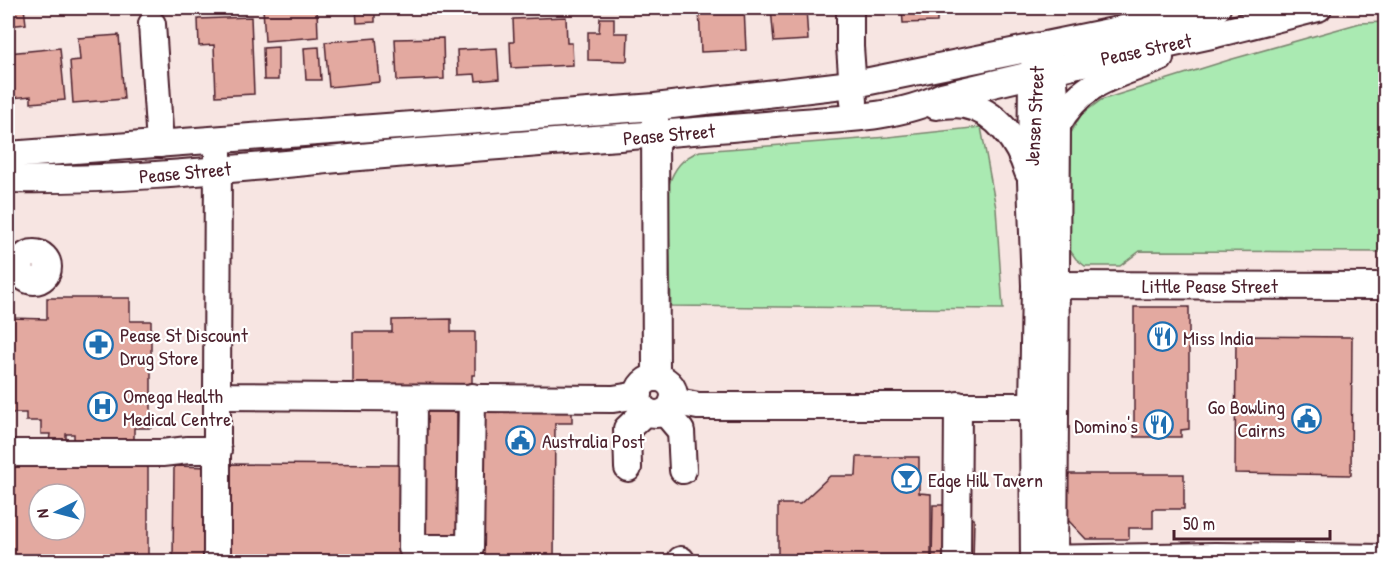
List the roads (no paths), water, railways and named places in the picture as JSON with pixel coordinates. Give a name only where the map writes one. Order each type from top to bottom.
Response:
[{"type":"street","points":[[849,8],[856,117]]},
{"type":"street","name":"Pease Street","points":[[8,155],[655,107],[853,84],[1217,8]]},
{"type":"street","name":"Pease Street","points":[[8,179],[91,179],[856,117],[923,106],[942,96],[1216,34],[1318,8]]},
{"type":"street","points":[[152,24],[160,144]]},
{"type":"street","points":[[1057,126],[1074,100],[1095,84],[1216,34]]},
{"type":"street","name":"Jensen Street","points":[[1040,46],[1042,72],[1031,181],[1045,285]]},
{"type":"street","name":"Jensen Street","points":[[1042,72],[1054,82],[1057,126],[1045,285],[1044,560]]},
{"type":"street","points":[[923,106],[964,105],[991,118],[1014,140],[1023,154],[1031,181]]},
{"type":"street","points":[[655,107],[656,399],[681,431],[683,470]]},
{"type":"street","points":[[217,561],[218,139]]},
{"type":"street","name":"Little Pease Street","points":[[1045,285],[1386,286]]},
{"type":"street","points":[[218,396],[656,399],[698,406],[1044,406]]},
{"type":"street","points":[[412,398],[412,548],[471,548],[472,397]]},
{"type":"street","points":[[628,468],[627,429],[656,399]]},
{"type":"street","points":[[957,561],[958,405]]},
{"type":"street","points":[[8,453],[162,453],[218,450]]},
{"type":"street","points":[[1044,560],[1215,556],[1386,558]]},
{"type":"place","name":"Miss India","points":[[1162,337]]},
{"type":"place","name":"Pease St Discount Drug Store","points":[[99,345]]},
{"type":"place","name":"Omega Health Medical Centre","points":[[102,407]]},
{"type":"place","name":"Go Bowling Cairns","points":[[1306,418]]},
{"type":"place","name":"Domino's","points":[[1159,425]]},
{"type":"place","name":"Australia Post","points":[[521,440]]},
{"type":"place","name":"Edge Hill Tavern","points":[[907,479]]}]
